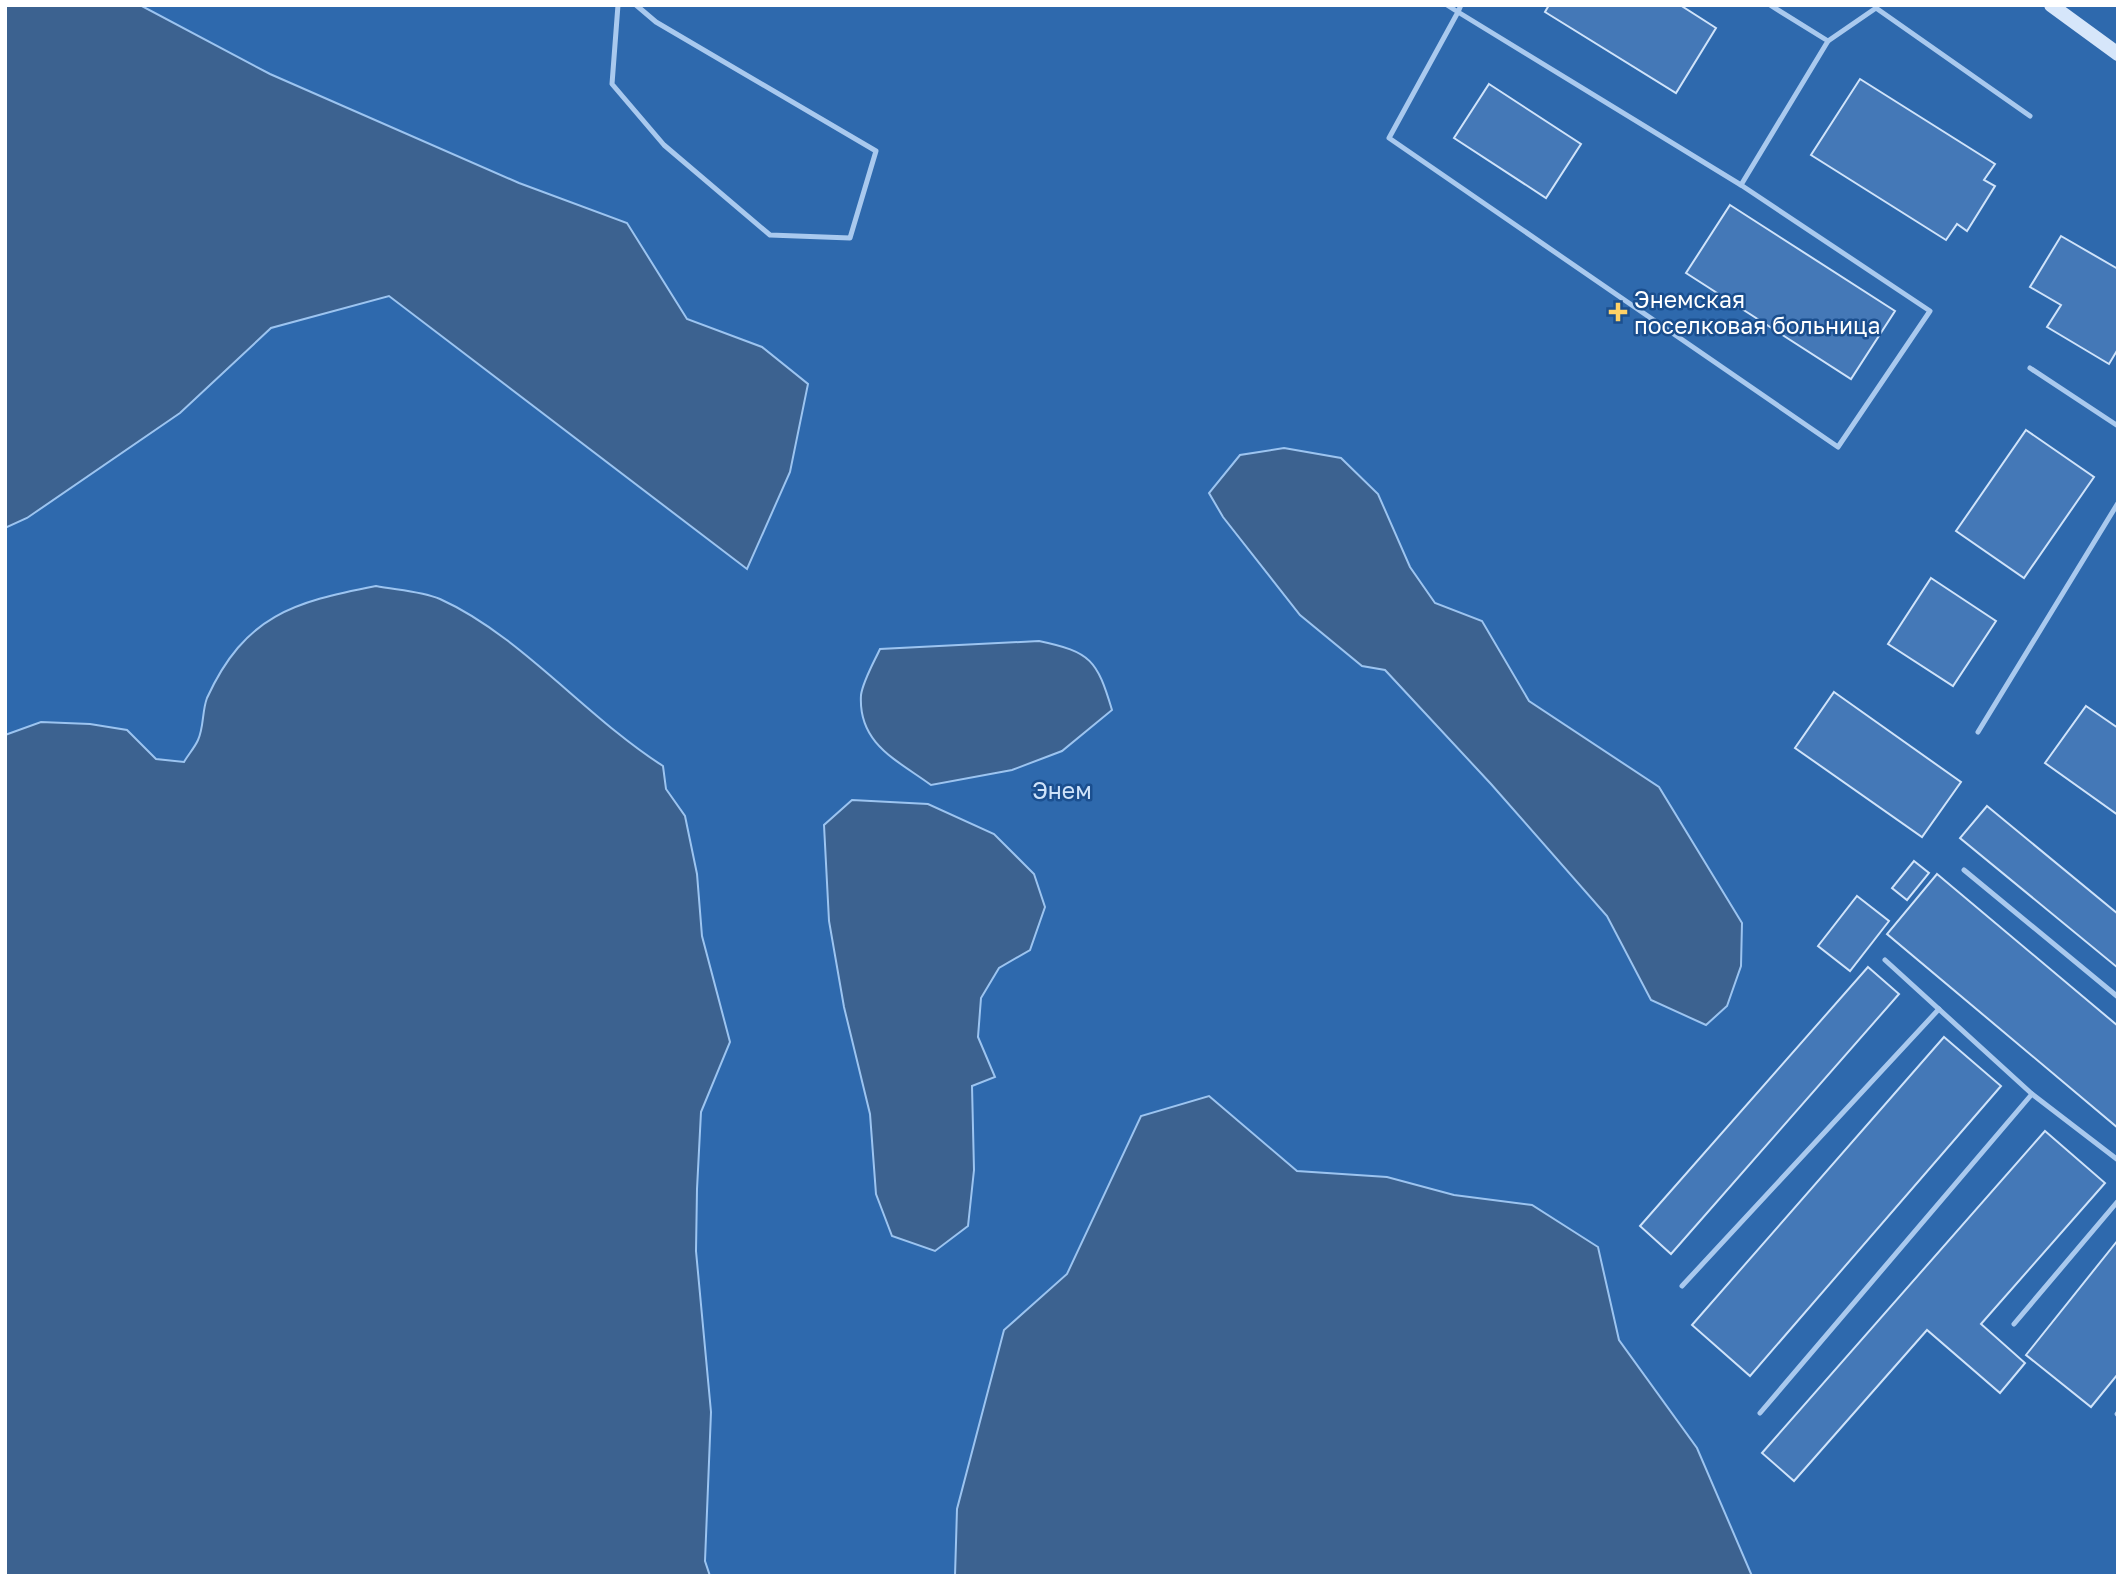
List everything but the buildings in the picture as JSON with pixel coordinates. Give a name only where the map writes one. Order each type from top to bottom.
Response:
[{"type":"street","points":[[2051,5],[2118,54]]},
{"type":"lane","points":[[618,5],[612,84],[664,145],[770,235],[850,238],[876,151],[656,23],[636,5]]},
{"type":"lane","points":[[1447,5],[1458,12],[1741,185],[1930,311],[1838,447],[1389,138],[1458,12],[1461,5]]},
{"type":"lane","points":[[1770,5],[1828,41]]},
{"type":"lane","points":[[1741,185],[1828,41],[1876,8],[2030,116]]},
{"type":"lane","points":[[2031,368],[2118,426]]},
{"type":"lane","points":[[1978,732],[2118,503]]},
{"type":"lane","points":[[1964,870],[2118,997]]},
{"type":"lane","points":[[1885,960],[2032,1094],[2118,1160]]},
{"type":"lane","points":[[1682,1286],[1939,1009]]},
{"type":"lane","points":[[1760,1413],[2032,1094]]},
{"type":"lane","points":[[2014,1324],[2118,1201]]},
{"type":"green space","name":"Энем","points":[[5,5],[2118,5],[2118,1576],[5,1576]]},
{"type":"shaded area","points":[[5,5],[140,5],[270,74],[519,183],[627,223],[687,319],[762,347],[808,384],[790,472],[747,569],[389,296],[271,328],[180,413],[27,518],[5,528]]},
{"type":"shaded area","points":[[1284,448],[1341,458],[1378,494],[1410,567],[1435,603],[1482,621],[1529,701],[1659,787],[1742,923],[1741,966],[1727,1006],[1706,1025],[1651,1000],[1607,916],[1491,784],[1385,670],[1362,666],[1300,615],[1223,517],[1209,493],[1240,455]]},
{"type":"shaded area","points":[[376,586],[433,596],[498,633],[607,724],[663,766],[666,789],[685,816],[697,874],[702,936],[730,1042],[701,1112],[697,1189],[696,1251],[711,1412],[705,1561],[710,1576],[5,1576],[5,735],[41,722],[90,724],[127,730],[156,759],[184,762],[198,740],[207,698],[222,670],[256,630],[297,607]]},
{"type":"shaded area","points":[[1039,641],[1070,649],[1089,661],[1102,680],[1112,710],[1062,751],[1012,770],[931,785],[882,749],[866,726],[861,695],[880,649]]},
{"type":"shaded area","points":[[852,800],[928,804],[994,834],[1034,874],[1045,907],[1030,950],[999,968],[981,998],[978,1037],[995,1077],[972,1086],[974,1170],[968,1226],[935,1251],[892,1236],[876,1194],[870,1114],[844,1007],[829,921],[824,825]]},
{"type":"shaded area","points":[[1209,1096],[1297,1171],[1387,1177],[1454,1195],[1532,1205],[1598,1247],[1619,1340],[1697,1448],[1752,1576],[955,1576],[957,1509],[1004,1330],[1067,1274],[1141,1116]]},
{"type":"place","name":"Энемская поселковая больница","points":[[1618,312]]}]
